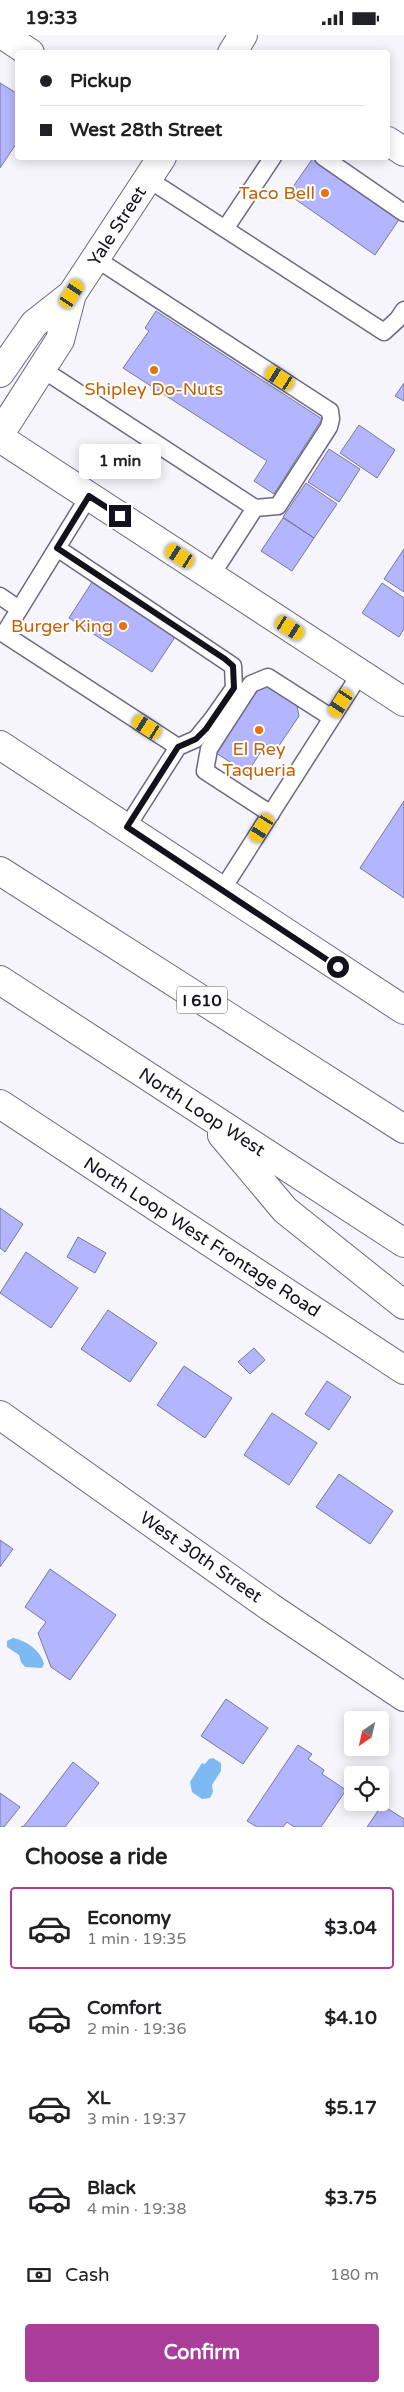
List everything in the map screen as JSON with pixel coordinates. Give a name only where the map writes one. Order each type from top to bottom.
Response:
[{"type":"main road","points":[[3,35],[26,50]]},
{"type":"main road","points":[[390,142],[404,152]]},
{"type":"main road","name":"Yale Street","points":[[0,373],[34,324],[72,294],[155,168]]},
{"type":"main road","name":"Yale Street","points":[[0,434],[60,340],[72,294]]},
{"type":"main road","points":[[0,438],[404,703]]},
{"type":"main road","points":[[0,745],[404,1010]]},
{"type":"main road","name":"I 610","points":[[0,871],[404,1129]]},
{"type":"main road","name":"North Loop West","points":[[0,980],[404,1243]]},
{"type":"main road","name":"North Loop West Frontage Road","points":[[0,1104],[404,1370]]},
{"type":"main road","points":[[205,1115],[285,1210],[404,1305]]},
{"type":"main road","name":"West 30th Street","points":[[0,1415],[270,1607],[404,1697]]},
{"type":"lane","points":[[225,229],[271,160]]},
{"type":"lane","points":[[327,160],[404,213]]},
{"type":"lane","points":[[155,168],[225,229],[384,332],[398,319],[404,310]]},
{"type":"lane","points":[[42,369],[255,508],[278,506],[329,427],[330,411],[96,258]]},
{"type":"lane","points":[[89,496],[4,634],[178,747]]},
{"type":"lane","points":[[211,576],[255,508]]},
{"type":"lane","points":[[57,548],[233,666],[234,688],[206,729],[196,739],[178,747],[127,827]]},
{"type":"lane","points":[[0,596],[19,609]]},
{"type":"lane","points":[[222,891],[360,674]]},
{"type":"lane","points":[[271,814],[205,771],[209,749],[251,684],[268,677],[332,718]]},
{"type":"water","points":[[13,1638],[23,1641],[36,1650],[44,1664],[42,1668],[25,1667],[19,1655],[7,1647],[7,1641]]},
{"type":"water","points":[[213,1758],[221,1763],[221,1771],[212,1785],[213,1792],[210,1798],[202,1799],[192,1792],[190,1782],[202,1763],[205,1764],[209,1759]]},
{"type":"building","points":[[0,83],[15,92],[15,146],[0,168]]},
{"type":"building","points":[[312,160],[316,160],[400,218],[375,255],[288,194]]},
{"type":"building","points":[[156,311],[322,419],[274,494],[254,481],[267,461],[123,368],[149,331],[145,328]]},
{"type":"building","points":[[404,383],[404,401],[395,396]]},
{"type":"building","points":[[359,425],[395,450],[377,478],[340,453]]},
{"type":"building","points":[[329,449],[360,469],[339,502],[308,482]]},
{"type":"building","points":[[306,483],[337,504],[314,538],[283,517]]},
{"type":"building","points":[[283,518],[314,538],[292,571],[261,551]]},
{"type":"building","points":[[404,549],[404,592],[384,579]]},
{"type":"building","name":"Burger King","points":[[94,579],[177,634],[152,672],[69,618]]},
{"type":"building","points":[[382,583],[404,598],[404,629],[399,637],[362,613]]},
{"type":"building","name":"El Rey Taqueria","points":[[269,684],[296,701],[299,716],[276,750],[266,744],[247,773],[213,751],[255,687]]},
{"type":"building","points":[[404,801],[404,898],[360,868]]},
{"type":"building","points":[[0,1208],[23,1224],[5,1252],[0,1248]]},
{"type":"building","points":[[78,1237],[106,1253],[95,1273],[67,1257]]},
{"type":"building","points":[[26,1252],[78,1288],[51,1328],[0,1293]]},
{"type":"building","points":[[108,1310],[157,1343],[130,1382],[81,1349]]},
{"type":"building","points":[[254,1348],[265,1360],[250,1374],[238,1362]]},
{"type":"building","points":[[184,1366],[232,1398],[205,1438],[157,1405]]},
{"type":"building","points":[[327,1381],[351,1397],[329,1430],[305,1414]]},
{"type":"building","points":[[272,1413],[317,1443],[289,1485],[244,1455]]},
{"type":"building","points":[[339,1474],[393,1511],[370,1544],[316,1507]]},
{"type":"building","points":[[0,1540],[13,1549],[0,1567]]},
{"type":"building","points":[[50,1569],[116,1615],[70,1680],[51,1667],[38,1633],[46,1622],[25,1607]]},
{"type":"building","points":[[226,1699],[268,1728],[243,1764],[201,1736]]},
{"type":"building","points":[[298,1745],[312,1754],[308,1759],[324,1770],[322,1774],[344,1789],[344,1793],[321,1827],[294,1827],[287,1822],[283,1827],[257,1827],[247,1821]]},
{"type":"building","points":[[73,1762],[99,1783],[65,1827],[21,1827],[24,1826]]},
{"type":"building","points":[[0,1793],[20,1807],[4,1827],[0,1827]]},
{"type":"building","points":[[389,1809],[404,1819],[404,1827],[367,1827],[378,1811],[389,1811]]},
{"type":"place","name":"Taco Bell","points":[[325,193]]},
{"type":"place","name":"Shipley Do-Nuts","points":[[154,370]]},
{"type":"place","name":"Burger King","points":[[123,626]]},
{"type":"place","name":"El Rey Taqueria","points":[[259,730]]},
{"type":"route","points":[[120,516],[89,496],[57,548],[225,659],[233,666],[235,678],[234,688],[206,729],[196,739],[178,747],[127,827],[338,967]]}]
